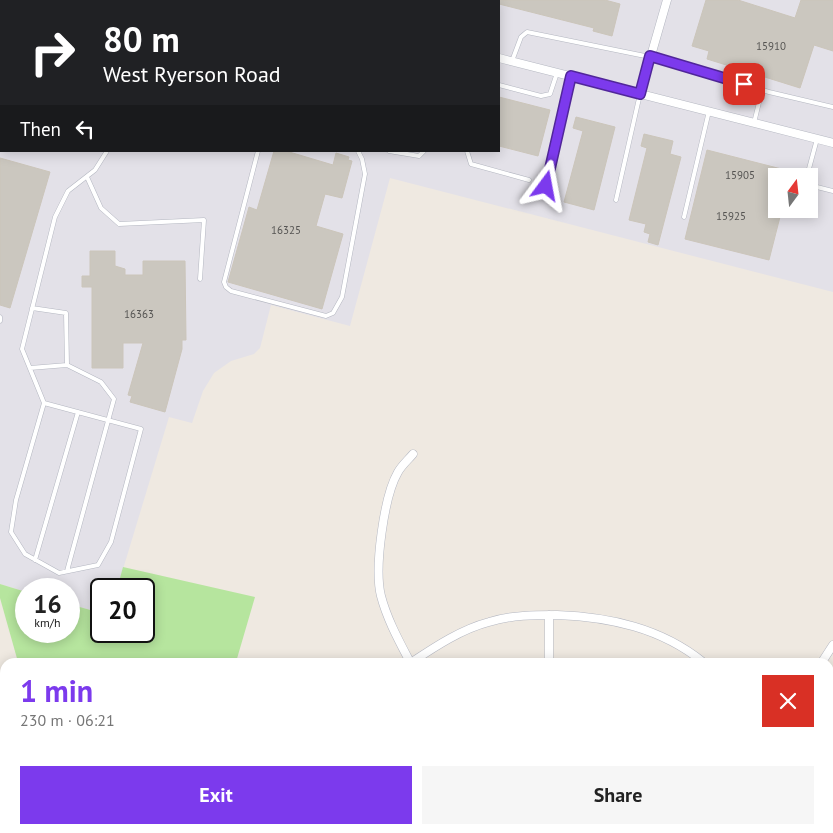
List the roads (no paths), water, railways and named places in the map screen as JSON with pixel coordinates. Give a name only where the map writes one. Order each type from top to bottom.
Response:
[{"type":"street","points":[[640,94],[667,0]]},
{"type":"street","points":[[500,58],[833,143]]},
{"type":"street","points":[[409,658],[386,611],[378,572],[380,548],[391,488],[398,471],[413,454]]},
{"type":"street","points":[[549,615],[549,658]]},
{"type":"street","points":[[418,658],[479,625],[504,618],[549,615],[593,618],[636,626],[672,642],[697,658]]},
{"type":"street","points":[[825,658],[833,645]]},
{"type":"lane","points":[[512,61],[521,37],[527,32],[650,56],[762,90],[833,107]]},
{"type":"lane","points":[[500,85],[541,96],[550,94],[557,73]]},
{"type":"lane","points":[[546,186],[571,76]]},
{"type":"lane","points":[[754,123],[762,90]]},
{"type":"lane","points":[[616,200],[640,94]]},
{"type":"lane","points":[[684,217],[709,112]]},
{"type":"lane","points":[[809,168],[817,139]]},
{"type":"lane","points":[[44,403],[141,430],[112,542],[98,565],[59,573],[25,554],[11,532],[16,500],[44,403],[22,349],[32,308],[55,217],[68,191],[96,170],[106,152]]},
{"type":"lane","points":[[258,152],[224,282],[226,288],[231,291],[326,316],[333,313],[342,297],[365,174],[358,152]]},
{"type":"lane","points":[[395,152],[419,156],[423,152]]},
{"type":"lane","points":[[467,152],[471,164],[529,180]]},
{"type":"lane","points":[[87,177],[101,208],[119,224],[204,220],[200,279]]},
{"type":"lane","points":[[818,187],[833,191]]},
{"type":"lane","points":[[32,308],[66,314],[67,365]]},
{"type":"lane","points":[[0,317],[0,322]]},
{"type":"lane","points":[[30,368],[67,365],[101,382],[114,399],[67,572]]},
{"type":"lane","points":[[35,560],[78,412]]}]
